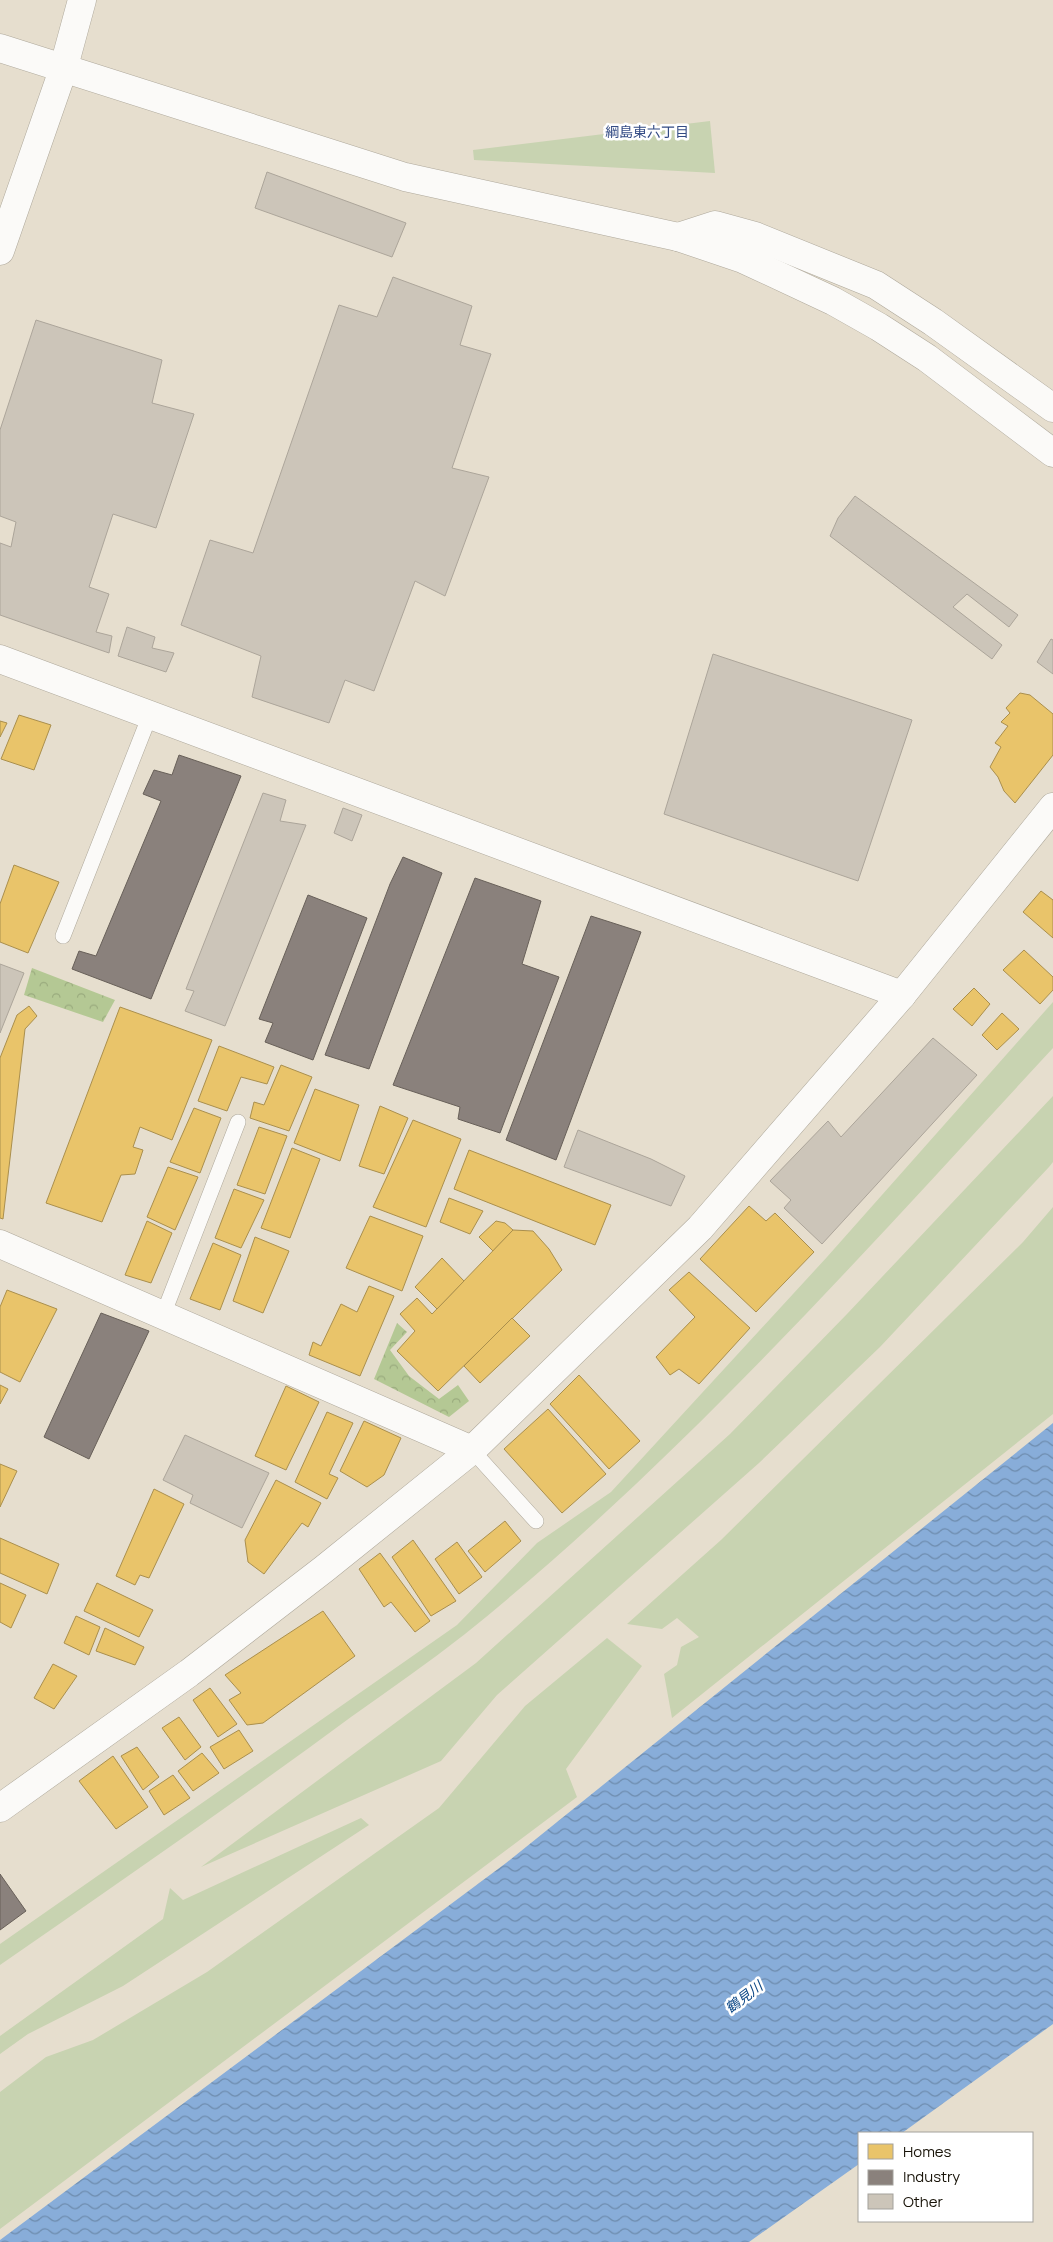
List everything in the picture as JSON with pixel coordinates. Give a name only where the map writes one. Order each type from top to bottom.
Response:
[{"type":"street","points":[[0,251],[63,70],[82,0]]},
{"type":"street","points":[[0,48],[63,70],[405,177],[678,237],[743,259],[781,275],[864,318],[927,358],[1052,452]]},
{"type":"street","points":[[678,237],[715,225],[755,236],[876,285],[933,322],[1053,408]]},
{"type":"street","points":[[0,659],[902,995]]},
{"type":"street","points":[[0,1808],[189,1673],[324,1569],[472,1450],[700,1228],[902,995],[1053,807]]},
{"type":"street","points":[[0,1244],[472,1450]]},
{"type":"lane","points":[[63,936],[150,715]]},
{"type":"lane","points":[[163,1315],[238,1122]]},
{"type":"lane","points":[[472,1450],[536,1521]]},
{"type":"green space","points":[[710,121],[715,173],[474,160],[473,150]]},
{"type":"green space","points":[[32,968],[115,1000],[103,1022],[24,995]]},
{"type":"green space","points":[[1053,1002],[1053,1048],[769,1352],[621,1498],[465,1634],[221,1811],[0,1965],[0,1944],[457,1625],[537,1543],[611,1492],[827,1257]]},
{"type":"green space","points":[[1053,1096],[1053,1162],[1049,1167],[880,1347],[759,1463],[497,1695],[441,1761],[201,1867],[476,1663],[730,1434],[847,1314]]},
{"type":"green space","points":[[1053,1207],[1053,1414],[672,1718],[664,1674],[677,1665],[681,1647],[699,1637],[677,1618],[662,1629],[627,1624],[721,1540],[1023,1242]]},
{"type":"green space","points":[[397,1323],[407,1332],[390,1350],[409,1376],[439,1399],[458,1385],[469,1401],[449,1417],[374,1379]]},
{"type":"green space","points":[[607,1638],[642,1666],[566,1769],[577,1797],[0,2229],[0,2092],[46,2057],[93,2040],[207,1972],[439,1808],[525,1706]]},
{"type":"green space","points":[[361,1818],[369,1825],[123,1986],[28,2034],[0,2054],[0,2036],[163,1919],[170,1888],[183,1900]]},
{"type":"water","name":"鶴見川","points":[[1053,1423],[1053,2024],[903,2132],[858,2132],[858,2165],[749,2242],[0,2242],[0,2240],[506,1863]]},
{"type":"building: Homes","points":[[1020,693],[1030,695],[1053,714],[1053,755],[1015,803],[1004,791],[998,777],[990,767],[1001,747],[995,743],[1008,726],[1001,722],[1010,713],[1006,708]]},
{"type":"building: Homes","points":[[19,715],[51,725],[34,770],[1,759]]},
{"type":"building: Homes","points":[[0,721],[7,723],[0,737]]},
{"type":"building: Homes","points":[[14,865],[59,882],[28,953],[0,942],[0,904]]},
{"type":"building: Homes","points":[[1041,891],[1053,900],[1053,938],[1023,912]]},
{"type":"building: Homes","points":[[1024,950],[1053,977],[1053,990],[1040,1004],[1003,970]]},
{"type":"building: Homes","points":[[974,988],[990,1004],[972,1026],[953,1009]]},
{"type":"building: Homes","points":[[29,1006],[37,1016],[25,1029],[3,1219],[0,1218],[0,1058],[17,1015]]},
{"type":"building: Homes","points":[[120,1007],[212,1040],[172,1140],[140,1127],[133,1147],[143,1150],[135,1174],[121,1175],[102,1222],[46,1203]]},
{"type":"building: Homes","points":[[1002,1013],[1019,1029],[997,1050],[982,1035]]},
{"type":"building: Homes","points":[[219,1046],[274,1067],[267,1084],[241,1077],[227,1111],[198,1101]]},
{"type":"building: Homes","points":[[281,1065],[312,1077],[289,1131],[250,1118],[254,1102],[264,1105]]},
{"type":"building: Homes","points":[[315,1089],[359,1105],[340,1161],[294,1143]]},
{"type":"building: Homes","points":[[380,1106],[408,1118],[384,1174],[359,1166]]},
{"type":"building: Homes","points":[[194,1108],[221,1118],[200,1173],[170,1162]]},
{"type":"building: Homes","points":[[413,1120],[461,1139],[426,1227],[373,1207]]},
{"type":"building: Homes","points":[[259,1127],[287,1136],[265,1194],[237,1185]]},
{"type":"building: Homes","points":[[292,1148],[320,1159],[290,1238],[261,1228]]},
{"type":"building: Homes","points":[[469,1150],[611,1205],[595,1245],[454,1189]]},
{"type":"building: Homes","points":[[168,1167],[198,1177],[175,1230],[147,1217]]},
{"type":"building: Homes","points":[[234,1189],[264,1200],[241,1248],[215,1238]]},
{"type":"building: Homes","points":[[449,1198],[483,1211],[470,1234],[440,1222]]},
{"type":"building: Homes","points":[[749,1206],[766,1221],[775,1213],[814,1252],[756,1312],[700,1259]]},
{"type":"building: Homes","points":[[370,1216],[423,1236],[402,1291],[346,1268]]},
{"type":"building: Homes","points":[[147,1221],[172,1233],[151,1283],[125,1275]]},
{"type":"building: Homes","points":[[496,1221],[505,1223],[513,1230],[493,1251],[479,1237]]},
{"type":"building: Homes","points":[[513,1230],[533,1231],[549,1249],[562,1270],[438,1391],[397,1351],[415,1331],[400,1314],[417,1298],[432,1314]]},
{"type":"building: Homes","points":[[255,1237],[289,1251],[263,1313],[233,1301]]},
{"type":"building: Homes","points":[[213,1243],[241,1255],[220,1310],[190,1299]]},
{"type":"building: Homes","points":[[442,1258],[464,1281],[437,1309],[415,1287]]},
{"type":"building: Homes","points":[[689,1272],[750,1328],[699,1384],[679,1369],[670,1375],[656,1357],[695,1317],[669,1290]]},
{"type":"building: Homes","points":[[369,1286],[394,1296],[360,1376],[309,1355],[313,1342],[321,1346],[341,1304],[357,1312]]},
{"type":"building: Homes","points":[[7,1290],[57,1309],[20,1382],[0,1372],[0,1307]]},
{"type":"building: Homes","points":[[512,1318],[530,1336],[480,1383],[464,1366]]},
{"type":"building: Homes","points":[[579,1375],[640,1441],[609,1469],[550,1404]]},
{"type":"building: Homes","points":[[0,1385],[8,1389],[0,1404]]},
{"type":"building: Homes","points":[[286,1386],[319,1402],[286,1470],[255,1456]]},
{"type":"building: Homes","points":[[548,1409],[606,1474],[562,1513],[504,1449]]},
{"type":"building: Homes","points":[[327,1412],[353,1423],[329,1474],[338,1478],[327,1499],[295,1482]]},
{"type":"building: Homes","points":[[364,1421],[401,1438],[384,1475],[367,1487],[340,1471]]},
{"type":"building: Homes","points":[[0,1464],[17,1471],[0,1507]]},
{"type":"building: Homes","points":[[276,1480],[321,1503],[308,1527],[302,1523],[264,1574],[248,1562],[245,1540]]},
{"type":"building: Homes","points":[[154,1489],[184,1504],[149,1578],[140,1575],[135,1585],[116,1576]]},
{"type":"building: Homes","points":[[505,1521],[521,1541],[485,1572],[468,1551]]},
{"type":"building: Homes","points":[[0,1538],[59,1564],[47,1594],[0,1573]]},
{"type":"building: Homes","points":[[413,1540],[456,1601],[431,1616],[392,1557]]},
{"type":"building: Homes","points":[[457,1542],[482,1577],[459,1594],[435,1559]]},
{"type":"building: Homes","points":[[380,1553],[430,1621],[415,1632],[391,1602],[384,1607],[359,1569]]},
{"type":"building: Homes","points":[[0,1583],[26,1595],[11,1628],[0,1622]]},
{"type":"building: Homes","points":[[97,1583],[153,1610],[139,1637],[84,1611]]},
{"type":"building: Homes","points":[[323,1611],[355,1656],[263,1723],[247,1725],[229,1700],[241,1693],[225,1675]]},
{"type":"building: Homes","points":[[76,1616],[100,1627],[89,1655],[64,1643]]},
{"type":"building: Homes","points":[[105,1628],[144,1647],[135,1665],[96,1651]]},
{"type":"building: Homes","points":[[53,1664],[77,1676],[54,1709],[34,1698]]},
{"type":"building: Homes","points":[[210,1688],[237,1724],[218,1737],[193,1700]]},
{"type":"building: Homes","points":[[179,1717],[201,1747],[185,1760],[162,1728]]},
{"type":"building: Homes","points":[[239,1730],[253,1751],[224,1769],[210,1747]]},
{"type":"building: Homes","points":[[137,1747],[159,1777],[143,1790],[121,1756]]},
{"type":"building: Homes","points":[[202,1753],[219,1773],[193,1791],[178,1771]]},
{"type":"building: Homes","points":[[113,1756],[148,1807],[116,1829],[79,1781]]},
{"type":"building: Homes","points":[[173,1775],[190,1798],[164,1815],[149,1791]]},
{"type":"building: Industry","points":[[179,755],[241,776],[151,999],[72,969],[79,951],[96,956],[161,801],[143,794],[154,770],[172,775]]},
{"type":"building: Industry","points":[[403,857],[442,873],[369,1069],[325,1055],[390,884]]},
{"type":"building: Industry","points":[[475,878],[541,901],[522,964],[559,977],[500,1133],[458,1119],[460,1107],[393,1085]]},
{"type":"building: Industry","points":[[308,895],[367,918],[313,1060],[265,1042],[273,1023],[259,1019]]},
{"type":"building: Industry","points":[[591,916],[641,932],[556,1160],[506,1140]]},
{"type":"building: Industry","points":[[101,1313],[149,1331],[89,1459],[44,1437]]},
{"type":"building: Industry","points":[[0,1874],[26,1911],[0,1930]]},
{"type":"building: Other","points":[[267,172],[406,223],[392,257],[255,208]]},
{"type":"building: Other","points":[[393,277],[472,306],[460,345],[491,354],[452,468],[489,477],[445,596],[415,581],[374,691],[345,680],[329,723],[252,697],[261,656],[181,625],[210,540],[253,553],[339,305],[377,317]]},
{"type":"building: Other","points":[[36,320],[162,360],[152,403],[194,414],[156,528],[113,514],[89,587],[109,594],[96,632],[112,636],[109,653],[0,615],[0,543],[11,547],[16,522],[0,516],[0,430]]},
{"type":"building: Other","points":[[855,496],[1018,615],[1009,627],[967,594],[953,607],[1002,645],[992,659],[830,536],[838,518]]},
{"type":"building: Other","points":[[127,627],[155,637],[152,648],[174,653],[166,672],[118,656]]},
{"type":"building: Other","points":[[1051,639],[1053,640],[1053,674],[1037,662]]},
{"type":"building: Other","points":[[713,654],[912,720],[858,881],[664,814]]},
{"type":"building: Other","points":[[263,793],[286,800],[280,821],[306,825],[225,1026],[185,1011],[194,991],[186,989]]},
{"type":"building: Other","points":[[343,808],[362,815],[352,841],[334,833]]},
{"type":"building: Other","points":[[0,964],[24,973],[0,1033]]},
{"type":"building: Other","points":[[933,1038],[977,1075],[822,1244],[784,1208],[791,1200],[770,1181],[828,1121],[841,1137]]},
{"type":"building: Other","points":[[578,1130],[651,1159],[685,1176],[671,1206],[564,1167]]},
{"type":"building: Other","points":[[185,1435],[269,1473],[242,1528],[190,1503],[193,1495],[163,1480]]},
{"type":"district","name":"綱島東六丁目","points":[[647,132]]}]
